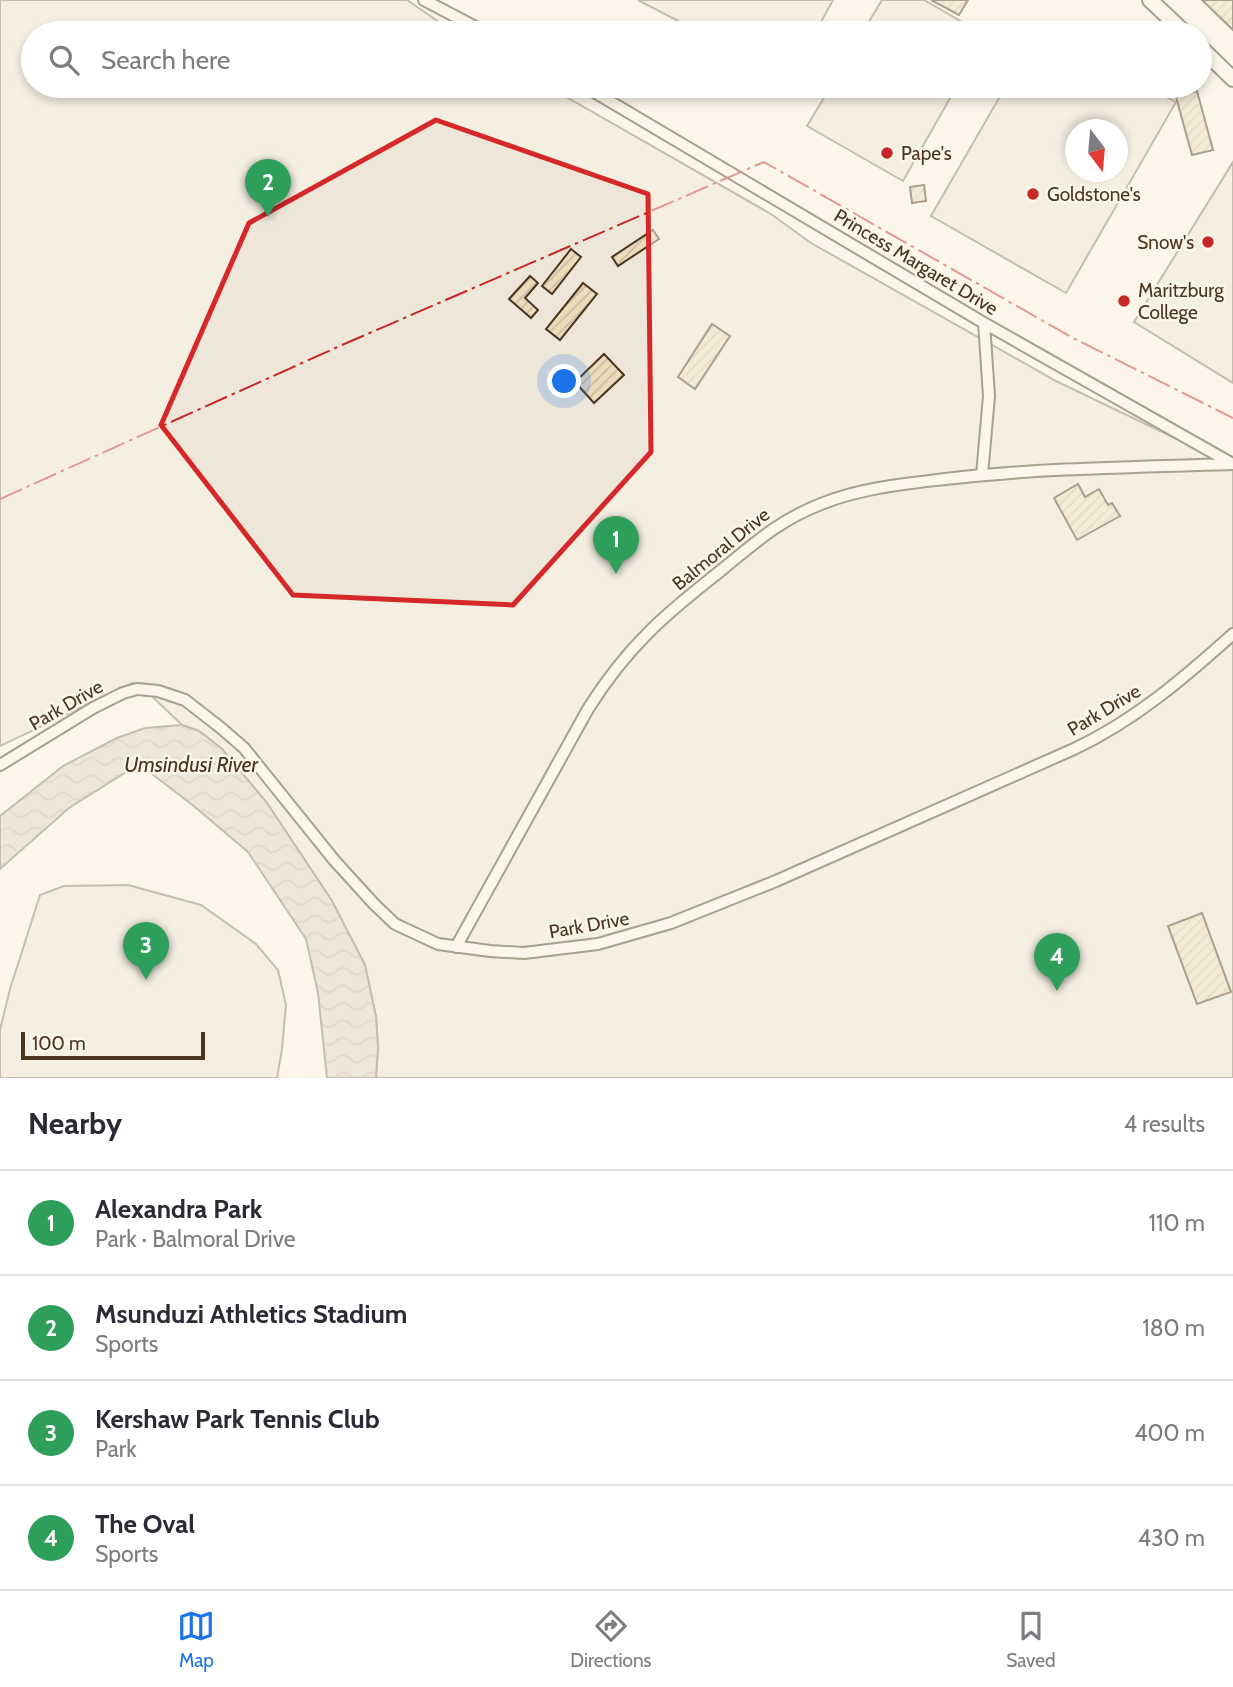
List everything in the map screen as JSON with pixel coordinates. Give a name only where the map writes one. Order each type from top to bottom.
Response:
[{"type":"street","points":[[424,0],[464,21]]},
{"type":"street","points":[[1150,0],[1172,21]]},
{"type":"street","points":[[1212,59],[1233,79]]},
{"type":"street","name":"Princess Margaret Drive","points":[[604,98],[984,323],[1233,464]]},
{"type":"street","points":[[982,475],[989,396],[984,323]]},
{"type":"street","name":"Balmoral Drive","points":[[456,947],[588,709],[610,676],[667,614],[757,540],[787,519],[850,494],[982,475],[1092,468],[1233,464]]},
{"type":"street","name":"Park Drive","points":[[0,765],[93,708],[123,693],[137,689],[158,691],[186,700],[244,748],[334,860],[395,924],[438,944],[524,953],[598,944],[671,923],[776,881],[1103,736],[1157,698],[1233,634]]},
{"type":"highlighted area","points":[[436,120],[648,194],[651,452],[513,605],[293,595],[161,425],[249,223]]},
{"type":"shaded area","points":[[0,0],[407,0],[438,21],[21,21],[21,98],[568,98],[771,214],[811,243],[1056,381],[1233,466],[1233,1078],[376,1078],[376,1017],[365,965],[332,901],[267,803],[222,749],[199,731],[182,725],[139,684],[132,683],[0,746]]},
{"type":"shaded area","points":[[638,0],[833,0],[822,21],[678,21]]},
{"type":"shaded area","points":[[882,0],[924,0],[960,21],[869,21]]},
{"type":"shaded area","name":"Pape's","points":[[824,98],[950,98],[903,181],[807,126]]},
{"type":"shaded area","name":"Goldstone's","points":[[999,98],[1168,98],[1176,102],[1066,293],[931,216]]},
{"type":"shaded area","name":"Snow's","points":[[1233,162],[1233,383],[1134,322]]},
{"type":"shaded area","points":[[128,885],[201,905],[256,944],[278,970],[286,1005],[277,1078],[0,1078],[0,1030],[40,895],[64,886]]},
{"type":"water","name":"Umsindusi River","points":[[182,725],[199,731],[222,749],[267,803],[332,901],[365,965],[376,1017],[376,1078],[327,1078],[318,993],[306,939],[248,852],[139,764],[69,808],[0,869],[0,816],[63,766],[117,738],[145,728]]},
{"type":"building","points":[[931,0],[968,0],[959,15]]},
{"type":"building","points":[[1202,0],[1233,0],[1233,30]]},
{"type":"building","points":[[1176,98],[1199,98],[1213,150],[1192,155]]},
{"type":"building","points":[[924,185],[926,201],[912,203],[910,187]]},
{"type":"building","points":[[653,230],[659,239],[618,266],[612,257]]},
{"type":"building","points":[[571,249],[581,257],[552,294],[542,286]]},
{"type":"building","points":[[530,276],[538,283],[525,298],[538,310],[531,318],[509,299]]},
{"type":"building","points":[[583,283],[597,294],[560,340],[546,329]]},
{"type":"building","points":[[712,324],[730,336],[695,389],[678,377]]},
{"type":"building","points":[[604,354],[624,375],[594,403],[575,382]]},
{"type":"building","points":[[1078,484],[1085,497],[1099,489],[1108,505],[1112,503],[1120,516],[1077,540],[1054,498]]},
{"type":"building","points":[[1202,913],[1231,992],[1197,1004],[1168,926]]},
{"type":"power","points":[[0,499],[342,345],[764,162],[1073,338],[1233,418]]},
{"type":"place","name":"Pape's","points":[[887,153]]},
{"type":"place","name":"Goldstone's","points":[[1033,194]]},
{"type":"place","name":"Msunduzi Athletics Stadium","points":[[268,217]]},
{"type":"place","name":"Snow's","points":[[1208,242]]},
{"type":"place","name":"Maritzburg College","points":[[1124,301]]},
{"type":"place","name":"Alexandra Park","points":[[616,574]]},
{"type":"place","name":"Kershaw Park Tennis Club","points":[[146,980]]},
{"type":"place","name":"The Oval","points":[[1057,991]]}]
